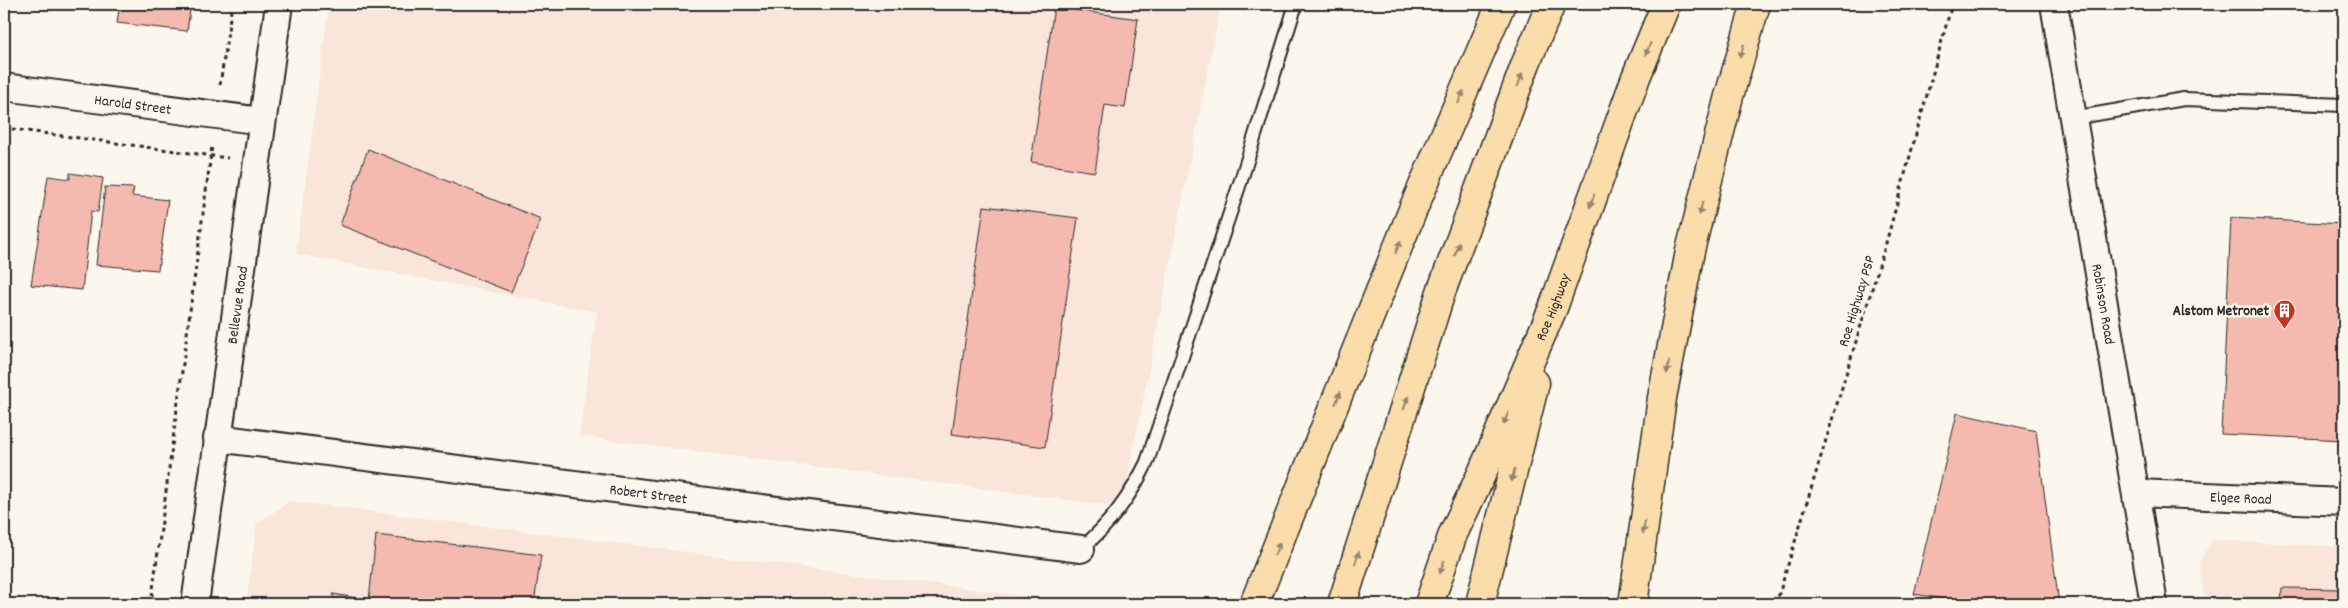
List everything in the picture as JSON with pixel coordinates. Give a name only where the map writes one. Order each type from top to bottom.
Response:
[{"type":"highway","points":[[1254,604],[1414,207],[1501,4]]},
{"type":"highway","points":[[1342,604],[1441,292],[1526,63],[1551,4]]},
{"type":"highway","name":"Roe Highway","points":[[1429,604],[1453,534],[1482,473],[1553,308],[1636,77],[1666,4]]},
{"type":"highway","points":[[1633,604],[1662,398],[1690,251],[1729,96],[1756,4]]},
{"type":"highway","points":[[1480,604],[1553,308]]},
{"type":"street","name":"Bellevue Road","points":[[195,604],[279,4]]},
{"type":"street","name":"Robinson Road","points":[[2054,4],[2154,604]]},
{"type":"street","name":"Harold Street","points":[[4,86],[262,121]]},
{"type":"street","name":"Robert Street","points":[[217,438],[1081,549]]},
{"type":"street","name":"Elgee Road","points":[[2137,493],[2344,502]]},
{"type":"lane","points":[[1081,549],[1101,531],[1132,492],[1147,462],[1242,177],[1296,4]]},
{"type":"lane","points":[[2073,118],[2184,99],[2344,104]]},
{"type":"path","points":[[152,604],[210,156],[232,4]]},
{"type":"path","name":"Roe Highway PSP","points":[[1776,604],[1886,243],[1952,4]]},
{"type":"path","points":[[4,128],[228,158]]},
{"type":"shaded area","points":[[329,4],[1221,4],[1122,507],[579,436],[597,312],[296,254]]},
{"type":"shaded area","points":[[290,501],[1088,604],[246,604],[257,523]]},
{"type":"shaded area","points":[[2212,540],[2344,547],[2344,604],[2206,604],[2199,563]]},
{"type":"building","points":[[78,4],[191,4],[187,31],[117,23],[119,9]]},
{"type":"building","points":[[1054,7],[1138,19],[1125,108],[1105,105],[1095,172],[1031,162]]},
{"type":"building","points":[[368,149],[541,219],[511,292],[340,225]]},
{"type":"building","points":[[70,173],[103,178],[98,212],[91,211],[82,290],[31,285],[48,176],[70,179]]},
{"type":"building","points":[[105,187],[134,188],[132,196],[168,200],[158,270],[96,265]]},
{"type":"building","points":[[984,206],[1078,218],[1045,447],[952,434]]},
{"type":"building","name":"Alstom Metronet","points":[[2231,218],[2344,224],[2344,440],[2221,434]]},
{"type":"building","points":[[1957,413],[2036,431],[2059,604],[1974,604],[1914,594]]},
{"type":"building","points":[[376,535],[541,555],[534,604],[402,604],[369,600]]},
{"type":"building","points":[[2282,588],[2344,589],[2344,604],[2281,604]]},
{"type":"building","points":[[333,594],[369,600],[402,604],[334,604]]},
{"type":"place","name":"Alstom Metronet","points":[[2285,329]]}]
